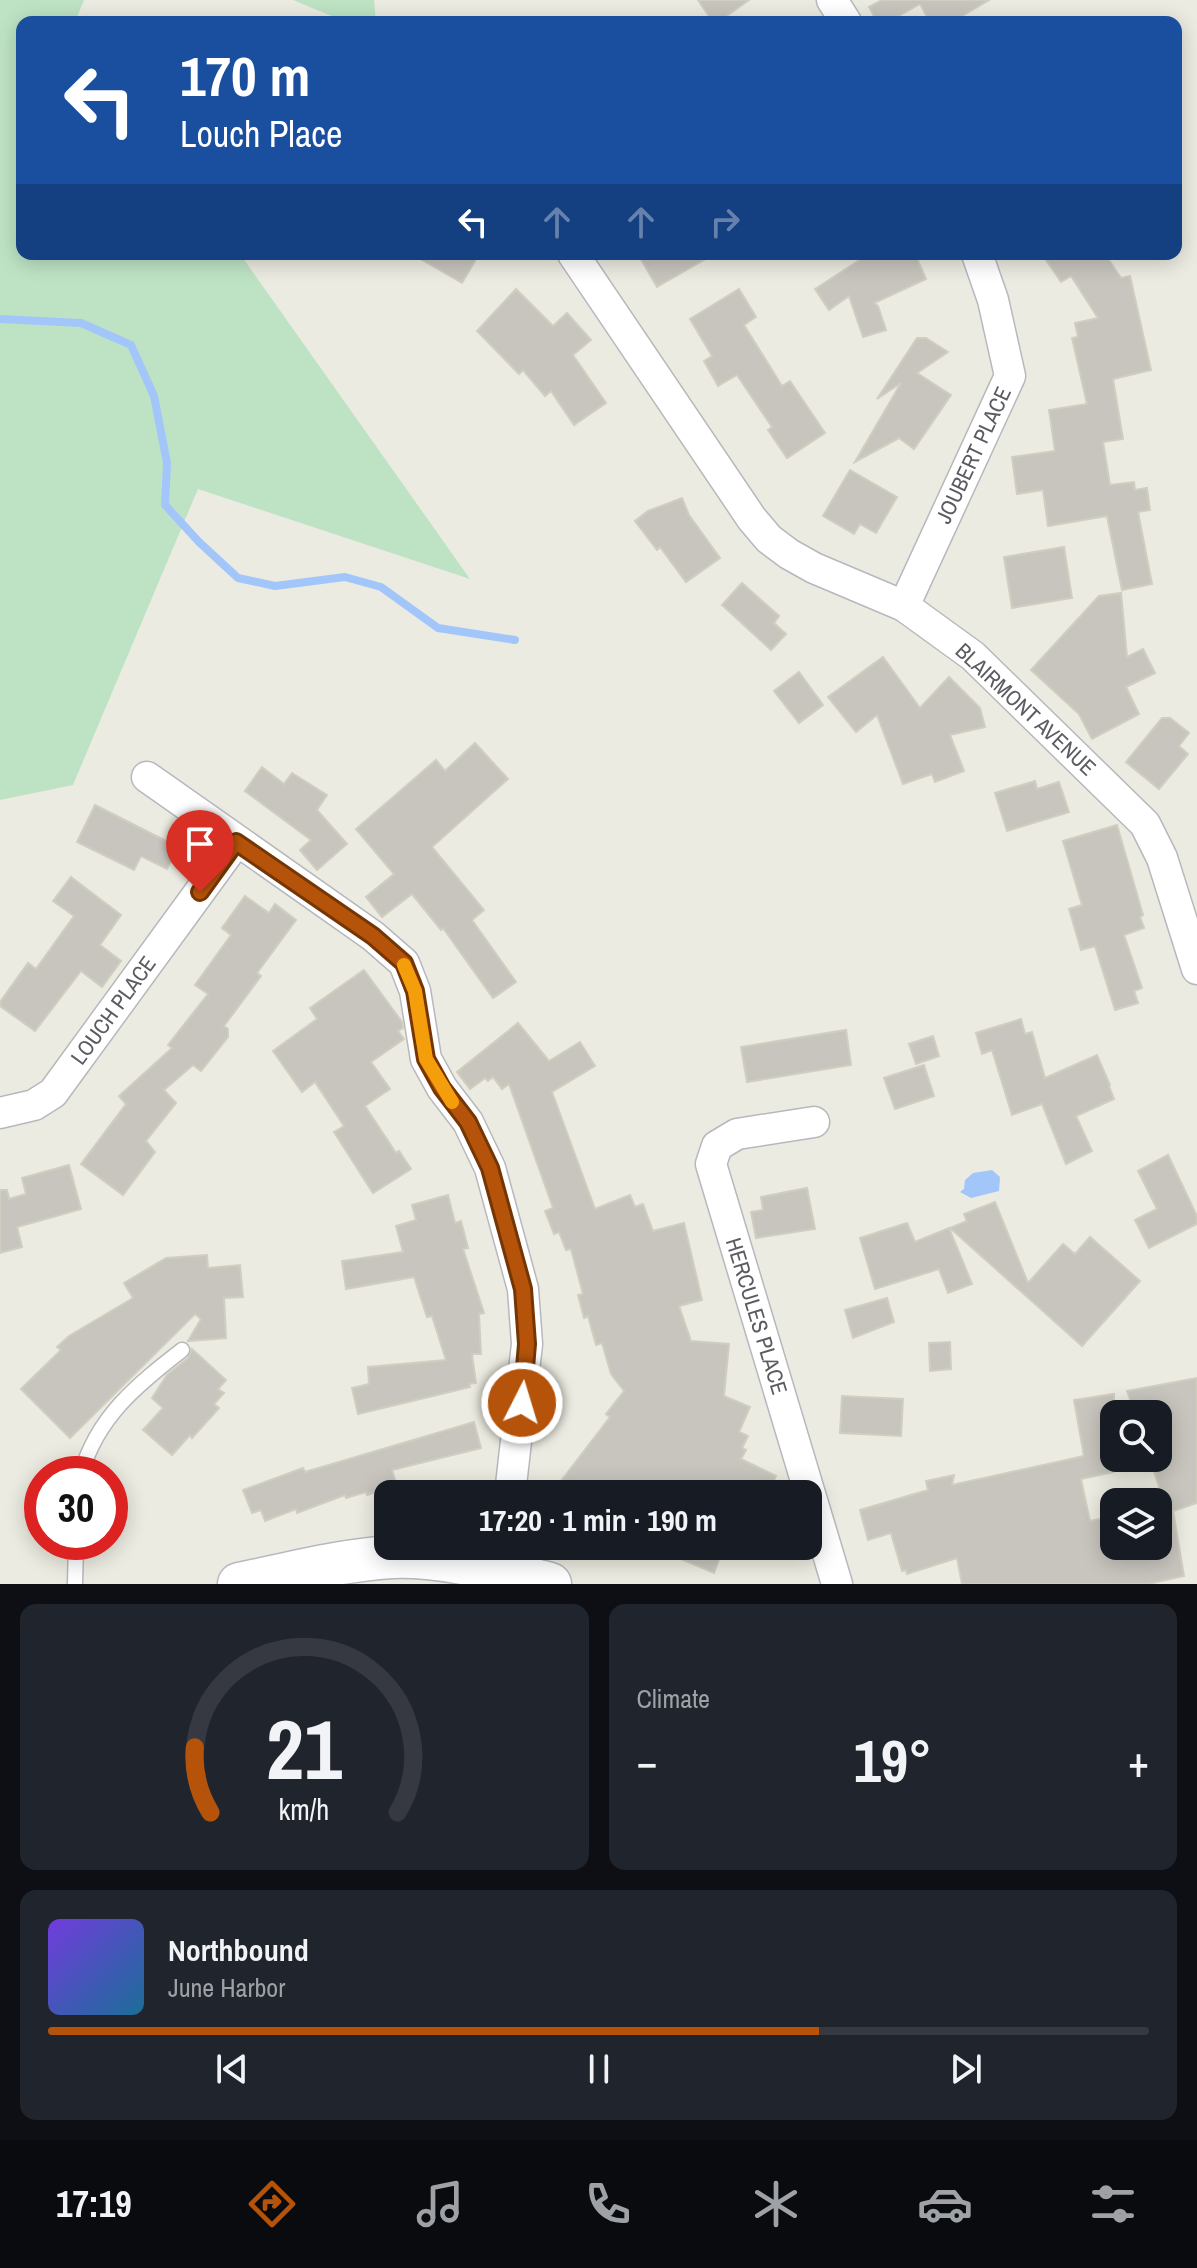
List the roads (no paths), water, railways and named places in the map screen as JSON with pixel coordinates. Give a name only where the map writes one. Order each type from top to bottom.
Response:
[{"type":"main road","points":[[239,1584],[374,1560]]},
{"type":"main road","points":[[438,1560],[478,1560]]},
{"type":"main road","points":[[504,1560],[550,1584]]},
{"type":"street","name":"BLAIRMONT AVENUE","points":[[577,260],[752,519],[769,539],[814,568],[904,606],[973,656],[1145,824],[1162,858],[1197,969]]},
{"type":"street","name":"JOUBERT PLACE","points":[[904,606],[1010,376],[993,300],[979,260]]},
{"type":"street","points":[[147,777],[373,936],[404,963],[415,991],[426,1059],[442,1088],[468,1122],[490,1168],[523,1289],[527,1344],[512,1480]]},
{"type":"street","name":"LOUCH PLACE","points":[[0,1113],[34,1105],[53,1093],[236,842]]},
{"type":"street","name":"HERCULES PLACE","points":[[814,1122],[737,1134],[717,1146],[711,1164],[837,1584]]},
{"type":"lane","points":[[86,1456],[109,1417],[135,1386],[182,1350]]},
{"type":"lane","points":[[74,1560],[75,1584]]},
{"type":"water","points":[[992,1170],[1000,1177],[999,1191],[971,1198],[960,1192],[964,1189],[965,1180],[973,1173]]},
{"type":"waterway","points":[[0,319],[81,323],[131,345],[154,396],[167,463],[165,505],[238,578],[275,586],[345,577],[381,587],[438,628],[515,640]]}]
